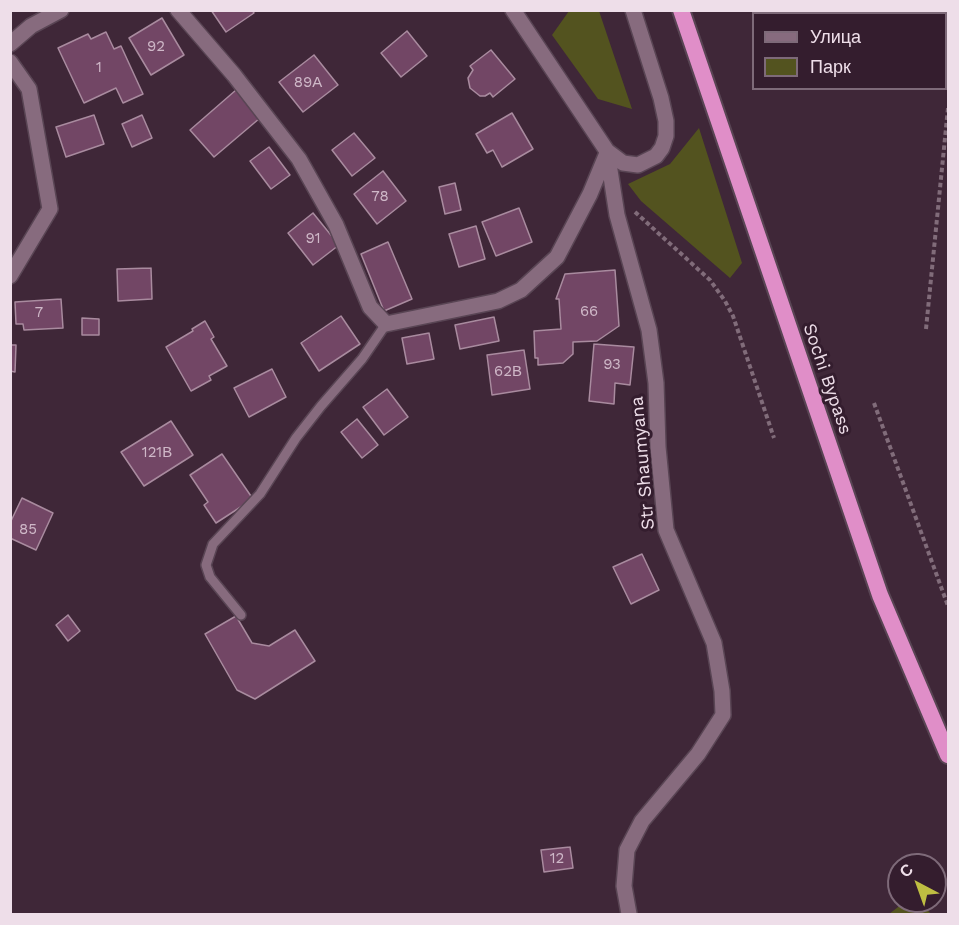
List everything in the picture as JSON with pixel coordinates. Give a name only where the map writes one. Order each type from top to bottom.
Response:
[{"type":"highway","name":"Sochi Bypass","points":[[681,10],[880,595],[948,755]]},
{"type":"street","points":[[10,44],[32,26],[61,10]]},
{"type":"street","points":[[178,10],[234,75],[299,159],[336,225],[370,307],[386,324],[498,302],[521,290],[557,257],[590,194],[607,151]]},
{"type":"street","points":[[513,10],[607,151],[623,163],[638,165],[656,156],[662,148],[666,136],[666,121],[633,10]]},
{"type":"street","points":[[10,62],[29,89],[50,209],[10,276]]},
{"type":"street","name":"Str Shaumyana","points":[[607,151],[617,215],[650,330],[666,530],[714,643],[722,691],[723,715],[698,754],[642,821],[627,850],[624,886],[629,915]]},
{"type":"lane","points":[[241,615],[210,577],[206,565],[213,544],[260,494],[296,438],[362,359],[386,324]]},
{"type":"path","points":[[926,329],[948,108]]},
{"type":"path","points":[[614,193],[710,280],[725,301],[733,316],[774,438]]},
{"type":"path","points":[[873,403],[948,606]]},
{"type":"green space","points":[[569,11],[599,11],[632,109],[598,99],[552,35]]},
{"type":"green space","points":[[699,128],[742,263],[730,278],[641,201],[628,184],[670,164]]},
{"type":"green space","points":[[930,913],[931,914],[889,914]]},
{"type":"building","points":[[211,10],[252,10],[254,13],[226,32]]},
{"type":"building","points":[[162,18],[184,55],[151,75],[129,38]]},
{"type":"building","points":[[407,31],[427,56],[401,77],[381,53]]},
{"type":"building","points":[[106,32],[114,49],[121,46],[143,94],[123,103],[116,88],[84,103],[58,48],[88,34],[91,39]]},
{"type":"building","points":[[491,50],[515,79],[493,97],[490,93],[480,96],[470,88],[468,78],[473,70],[470,66]]},
{"type":"building","points":[[314,55],[338,85],[303,112],[279,82]]},
{"type":"building","points":[[236,90],[260,118],[214,157],[190,130]]},
{"type":"building","points":[[512,113],[533,149],[502,167],[493,150],[487,153],[476,134]]},
{"type":"building","points":[[94,115],[104,144],[66,157],[56,127]]},
{"type":"building","points":[[142,115],[152,138],[132,147],[122,124]]},
{"type":"building","points":[[354,133],[375,158],[352,176],[332,150]]},
{"type":"building","points":[[269,147],[290,175],[271,189],[250,161]]},
{"type":"building","points":[[383,171],[406,201],[377,224],[354,194]]},
{"type":"building","points":[[455,183],[461,210],[445,214],[439,187]]},
{"type":"building","points":[[519,208],[532,242],[496,256],[482,222]]},
{"type":"building","points":[[313,213],[339,245],[313,265],[288,233]]},
{"type":"building","points":[[476,226],[485,259],[459,267],[449,234]]},
{"type":"building","points":[[388,242],[412,299],[384,311],[361,254]]},
{"type":"building","points":[[151,268],[152,299],[118,301],[117,269]]},
{"type":"building","points":[[615,270],[619,326],[597,341],[573,342],[573,354],[563,363],[538,365],[538,358],[535,358],[534,331],[561,329],[559,299],[556,299],[565,274]]},
{"type":"building","points":[[61,299],[63,328],[24,330],[23,324],[16,324],[15,302]]},
{"type":"building","points":[[341,316],[360,344],[319,371],[301,343]]},
{"type":"building","points":[[494,317],[499,341],[460,349],[455,325]]},
{"type":"building","points":[[82,318],[99,319],[99,335],[82,335]]},
{"type":"building","points":[[205,321],[214,337],[211,339],[227,366],[209,376],[211,380],[191,391],[166,347]]},
{"type":"building","points":[[429,333],[434,359],[407,364],[402,338]]},
{"type":"building","points":[[594,344],[634,347],[630,385],[615,383],[614,404],[589,401]]},
{"type":"building","points":[[10,345],[16,345],[15,372],[10,371]]},
{"type":"building","points":[[524,350],[530,389],[492,395],[487,355]]},
{"type":"building","points":[[272,369],[286,397],[249,417],[234,388]]},
{"type":"building","points":[[387,389],[408,417],[384,435],[363,407]]},
{"type":"building","points":[[357,419],[378,445],[362,458],[341,432]]},
{"type":"building","points":[[171,421],[193,455],[144,486],[121,452]]},
{"type":"building","points":[[222,454],[253,499],[216,523],[204,505],[208,502],[190,475]]},
{"type":"building","points":[[22,498],[53,513],[36,550],[10,538],[10,523]]},
{"type":"building","points":[[642,554],[659,590],[631,604],[613,567]]},
{"type":"building","points":[[68,615],[80,631],[68,641],[56,625]]},
{"type":"building","points":[[236,616],[252,643],[269,646],[295,630],[315,661],[255,699],[237,690],[205,634]]},
{"type":"building","points":[[570,847],[573,868],[544,872],[541,850]]}]
